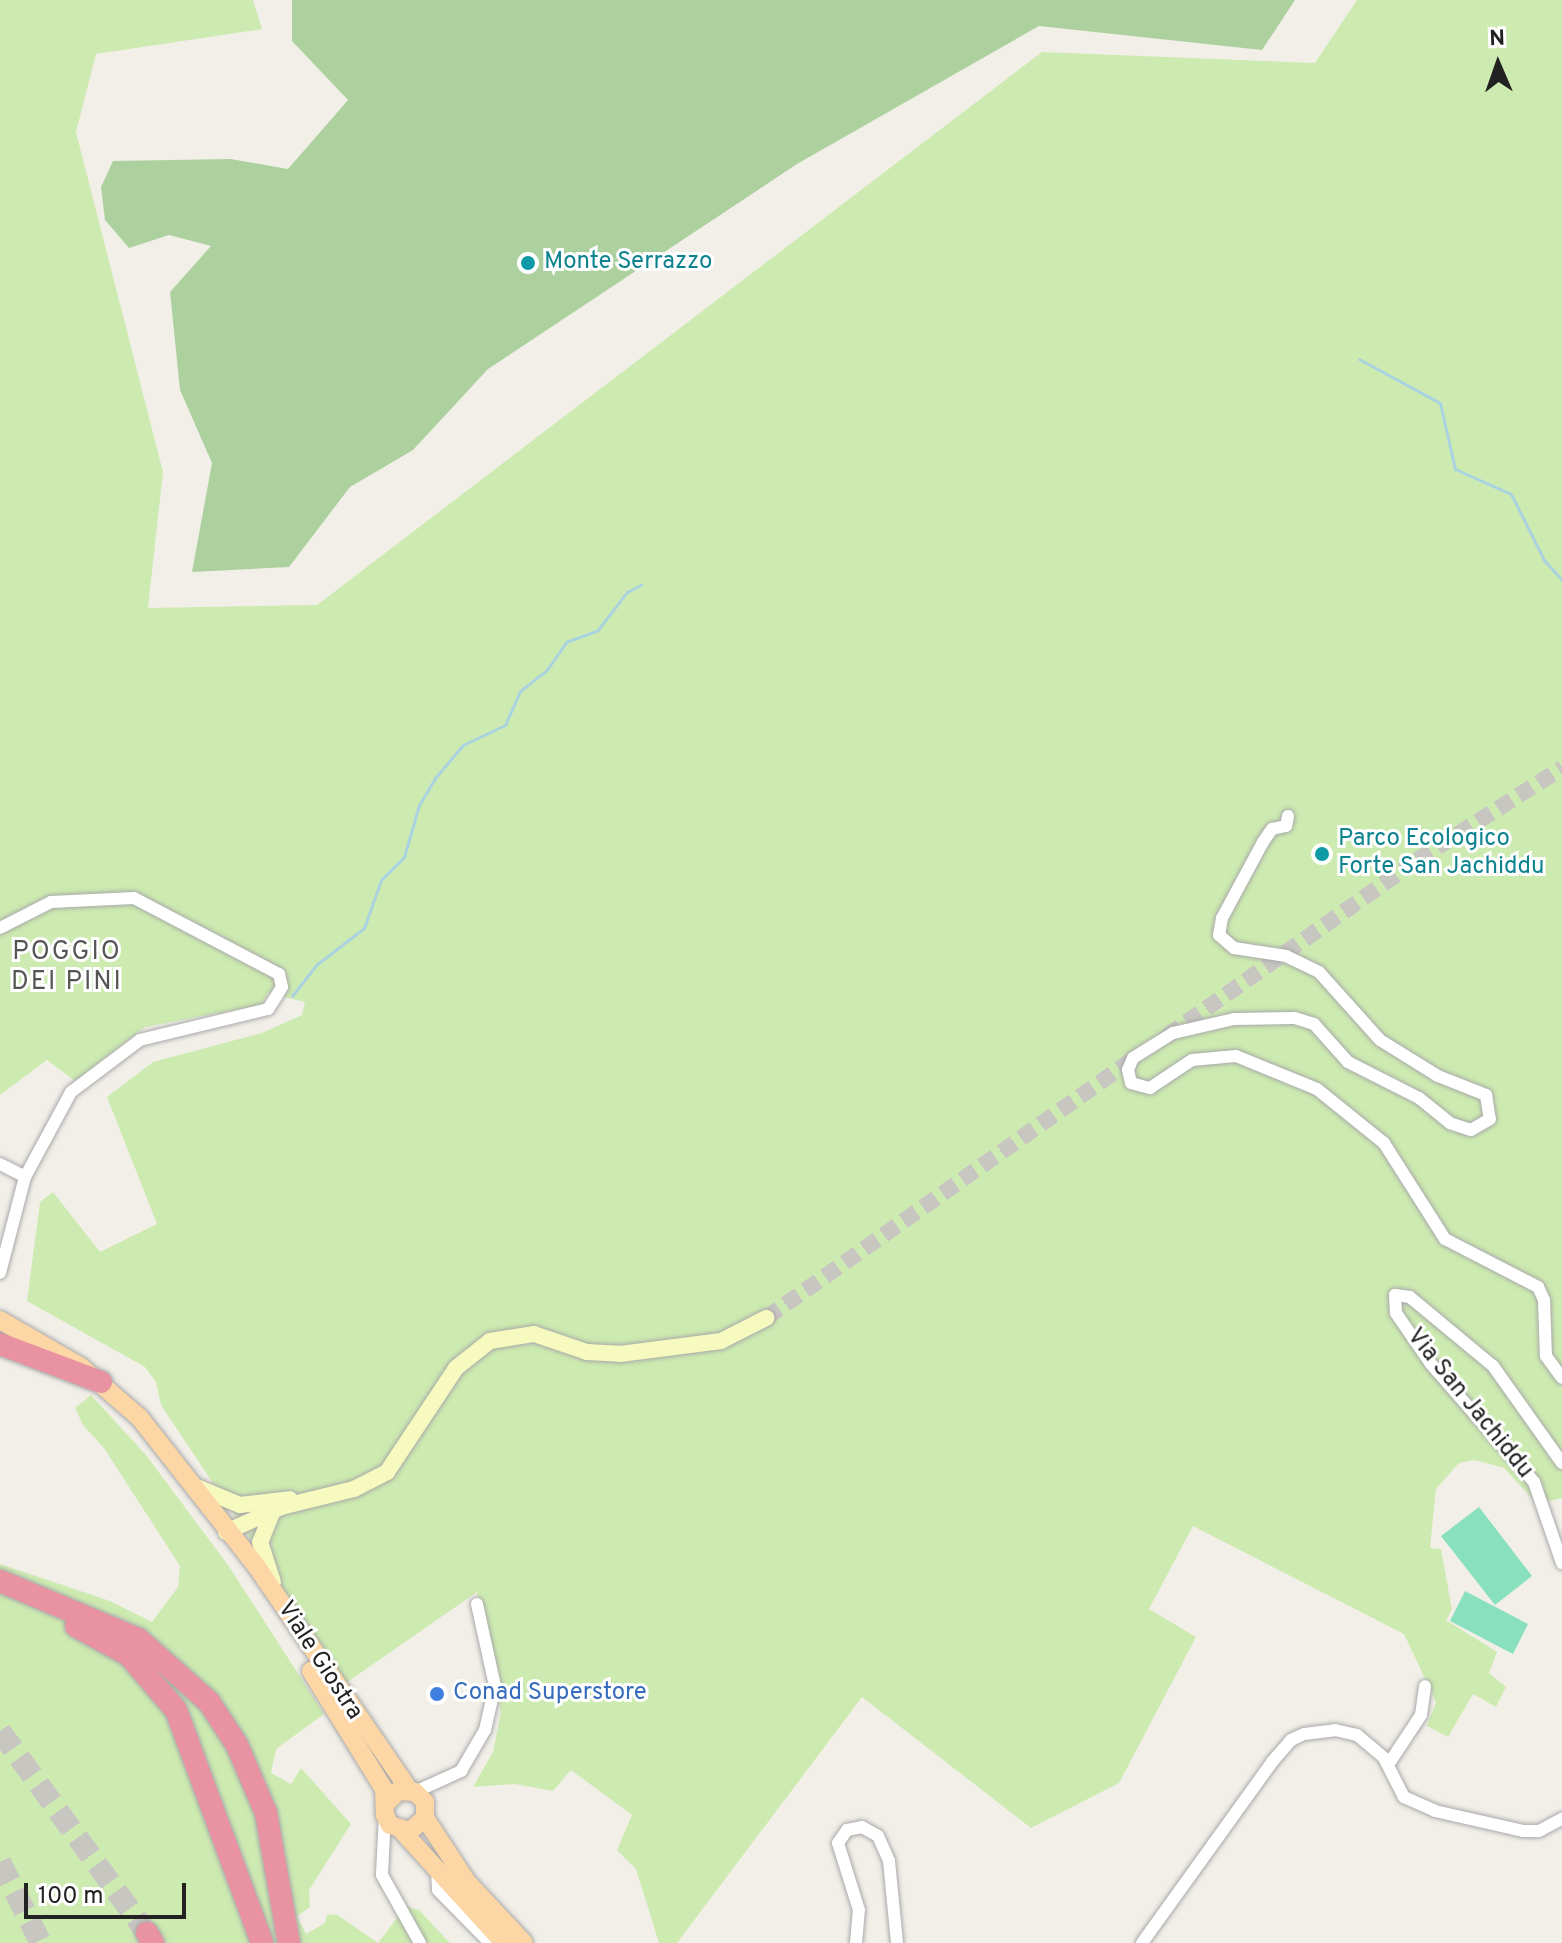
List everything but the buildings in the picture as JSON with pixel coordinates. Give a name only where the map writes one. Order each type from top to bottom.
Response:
[{"type":"highway","points":[[0,1344],[101,1382]]},
{"type":"highway","points":[[0,1581],[106,1639],[152,1677],[183,1722],[225,1832],[262,1943]]},
{"type":"highway","points":[[0,1598],[138,1639],[186,1676],[219,1714],[266,1813],[289,1943]]},
{"type":"main road","points":[[226,1532],[315,1498],[354,1489],[387,1472],[456,1368],[490,1341],[534,1334],[587,1352],[620,1354],[721,1341],[766,1318]]},
{"type":"main road","name":"Viale Giostra","points":[[0,1320],[101,1382],[139,1417],[289,1616],[412,1791]]},
{"type":"main road","points":[[191,1484],[230,1503],[256,1504],[315,1498]]},
{"type":"main road","points":[[226,1532],[241,1512],[256,1504]]},
{"type":"main road","points":[[272,1513],[260,1542],[289,1616]]},
{"type":"main road","name":"Viale Giostra","points":[[226,1532],[377,1777],[385,1810]]},
{"type":"main road","points":[[504,1943],[385,1810],[398,1791],[412,1791],[458,1871],[524,1943]]},
{"type":"main road","points":[[401,1831],[417,1828],[426,1814]]},
{"type":"street","points":[[1288,816],[1286,826],[1272,829],[1263,842],[1222,918],[1219,935],[1234,948],[1286,956],[1319,972],[1380,1040],[1438,1076],[1486,1095],[1492,1108],[1490,1119],[1471,1130],[1450,1123],[1419,1098],[1348,1062],[1314,1024],[1294,1018],[1234,1019],[1173,1033],[1133,1058],[1128,1070],[1131,1083],[1150,1088],[1192,1060],[1236,1056],[1317,1089],[1384,1143],[1445,1239],[1538,1287],[1544,1300],[1546,1356],[1562,1378]]},
{"type":"street","points":[[0,928],[51,902],[134,898],[279,974],[282,987],[268,1009],[140,1040],[71,1092],[25,1177],[0,1273]]},
{"type":"street","points":[[0,1164],[25,1177]]},
{"type":"street","name":"Via San Jachiddu","points":[[1562,1463],[1493,1366],[1410,1297],[1395,1295],[1396,1313],[1431,1364],[1534,1482],[1562,1563]]},
{"type":"street","points":[[426,1814],[445,1782],[472,1757],[494,1701],[477,1604]]},
{"type":"street","points":[[1388,1765],[1421,1715],[1425,1686]]},
{"type":"street","points":[[1142,1943],[1294,1738],[1350,1732],[1374,1747],[1388,1765],[1404,1797],[1435,1811],[1523,1831],[1539,1831],[1562,1819]]},
{"type":"street","points":[[412,1791],[445,1782]]},
{"type":"street","points":[[385,1810],[380,1850],[384,1881],[420,1943]]},
{"type":"street","points":[[856,1943],[857,1903],[838,1851],[843,1833],[862,1827],[878,1836],[889,1861],[897,1943]]},
{"type":"street","points":[[380,1850],[401,1831]]},
{"type":"street","points":[[437,1867],[438,1890],[490,1943]]},
{"type":"green space","points":[[0,0],[253,0],[262,29],[96,54],[76,132],[163,472],[148,608],[317,605],[1042,52],[1315,63],[1357,0],[1562,0],[1562,1498],[1537,1504],[1504,1468],[1475,1460],[1459,1463],[1436,1489],[1430,1548],[1441,1549],[1452,1610],[1446,1620],[1497,1652],[1489,1673],[1506,1687],[1496,1707],[1473,1694],[1448,1737],[1427,1726],[1436,1702],[1404,1634],[1193,1526],[1149,1609],[1196,1637],[1119,1783],[1031,1828],[862,1697],[677,1943],[659,1943],[636,1869],[617,1850],[632,1815],[571,1770],[553,1791],[515,1784],[473,1787],[493,1752],[501,1712],[477,1592],[346,1683],[161,1405],[156,1382],[145,1367],[27,1301],[40,1202],[53,1192],[100,1252],[157,1224],[107,1097],[153,1062],[262,1033],[302,1015],[305,1002],[268,993],[261,1005],[145,1027],[75,1081],[47,1060],[0,1095]]},
{"type":"green space","points":[[292,0],[1295,0],[1262,50],[1039,26],[797,164],[488,369],[413,450],[350,487],[289,567],[192,572],[212,463],[180,390],[170,292],[211,246],[169,235],[129,248],[105,220],[101,187],[113,161],[231,159],[288,169],[348,100],[292,41]]},
{"type":"green space","points":[[91,1395],[146,1455],[228,1565],[324,1714],[276,1749],[271,1773],[291,1784],[301,1768],[351,1824],[309,1890],[310,1907],[297,1916],[306,1934],[325,1923],[327,1915],[336,1914],[378,1943],[0,1943],[0,1564],[110,1601],[152,1622],[178,1587],[180,1566],[104,1448],[83,1425],[75,1408]]},
{"type":"green space","points":[[1479,1507],[1532,1576],[1495,1605],[1441,1536]]},
{"type":"green space","points":[[1465,1591],[1528,1624],[1513,1654],[1450,1621]]},
{"type":"green space","points":[[406,1906],[419,1910],[450,1943],[378,1943]]},
{"type":"waterway","points":[[1359,359],[1440,403],[1455,469],[1511,494],[1544,560],[1562,580]]},
{"type":"waterway","points":[[292,996],[316,965],[364,928],[381,880],[404,857],[419,805],[435,778],[463,745],[505,725],[520,691],[546,671],[566,642],[597,631],[627,592],[641,585]]},
{"type":"tunnel","points":[[1167,1036],[1417,860],[1562,768]]},
{"type":"tunnel","points":[[766,1318],[1138,1056]]},
{"type":"tunnel","points":[[0,1731],[147,1933]]},
{"type":"tunnel","points":[[0,1862],[41,1943]]},
{"type":"place","name":"Monte Serrazzo","points":[[528,263]]},
{"type":"place","name":"Parco Ecologico Forte San Jachiddu","points":[[1322,854]]},
{"type":"place","name":"Conad Superstore","points":[[437,1694]]},
{"type":"district","name":"POGGIO DEI PINI","points":[[67,968]]}]
